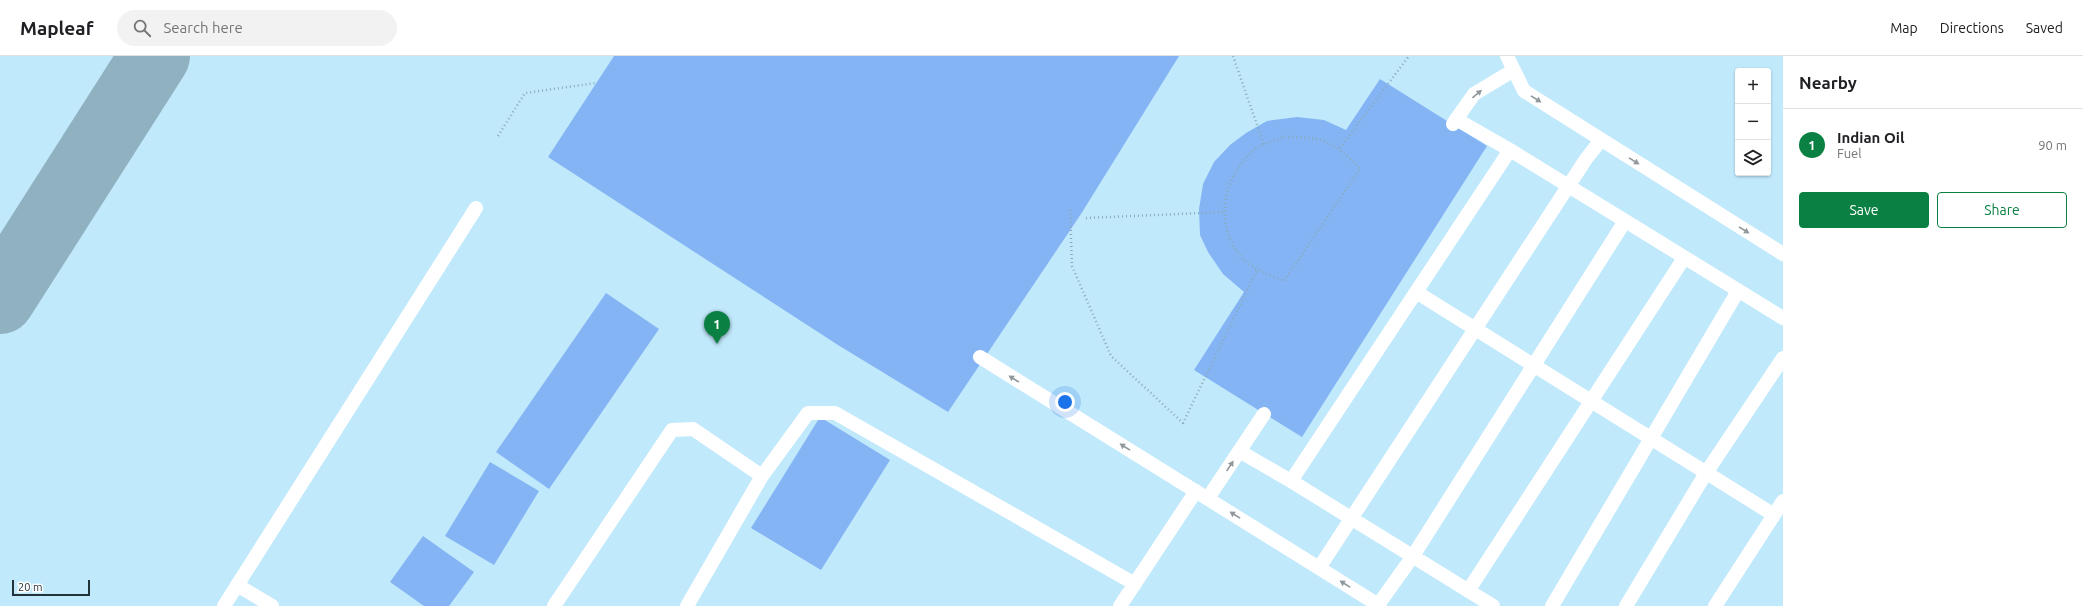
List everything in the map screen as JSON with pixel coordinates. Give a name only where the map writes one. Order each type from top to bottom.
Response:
[{"type":"lane","points":[[1507,56],[1524,91],[1783,254]]},
{"type":"lane","points":[[1514,70],[1474,94],[1454,122],[1510,150],[1783,318]]},
{"type":"lane","points":[[1319,568],[1586,159],[1601,140]]},
{"type":"lane","points":[[1291,481],[1510,150]]},
{"type":"lane","points":[[224,606],[476,208]]},
{"type":"lane","points":[[980,357],[1202,494],[1379,606],[1413,556],[1625,221]]},
{"type":"lane","points":[[1468,591],[1684,258]]},
{"type":"lane","points":[[1552,606],[1738,291]]},
{"type":"lane","points":[[1416,292],[1774,515]]},
{"type":"lane","points":[[1626,606],[1706,473],[1783,358]]},
{"type":"lane","points":[[689,605],[762,476],[808,413],[835,413],[1135,584]]},
{"type":"lane","points":[[1120,606],[1202,494],[1239,451],[1264,414]]},
{"type":"lane","points":[[554,606],[672,430],[692,429],[762,476]]},
{"type":"lane","points":[[1239,451],[1352,518],[1493,606]]},
{"type":"lane","points":[[1716,606],[1783,501]]},
{"type":"lane","points":[[237,585],[272,606]]},
{"type":"path","points":[[1233,56],[1264,145]]},
{"type":"path","points":[[1340,148],[1410,56]]},
{"type":"path","points":[[498,136],[525,93],[596,83]]},
{"type":"path","points":[[1284,137],[1313,137],[1340,148],[1360,169],[1284,281],[1257,270],[1236,250],[1225,223],[1226,194],[1237,168],[1257,148],[1264,145],[1284,137]]},
{"type":"path","points":[[1070,210],[1072,266],[1111,356],[1183,423],[1257,270]]},
{"type":"path","points":[[1086,218],[1225,212]]},
{"type":"building","points":[[614,56],[1179,56],[1081,214],[948,412],[838,345],[548,157]]},
{"type":"building","points":[[1380,79],[1487,146],[1302,437],[1194,370],[1244,292],[1223,274],[1208,252],[1200,235],[1199,209],[1203,184],[1214,162],[1230,145],[1246,133],[1267,121],[1297,117],[1324,120],[1346,130]]},
{"type":"building","points":[[606,293],[659,329],[549,489],[496,452]]},
{"type":"building","points":[[820,417],[890,460],[821,570],[751,528]]},
{"type":"building","points":[[490,462],[539,491],[494,565],[445,536]]},
{"type":"building","points":[[423,536],[474,572],[449,606],[424,606],[390,582]]},
{"type":"taxiway","points":[[0,299],[155,56]]},
{"type":"place","name":"Indian Oil","points":[[717,344]]}]
